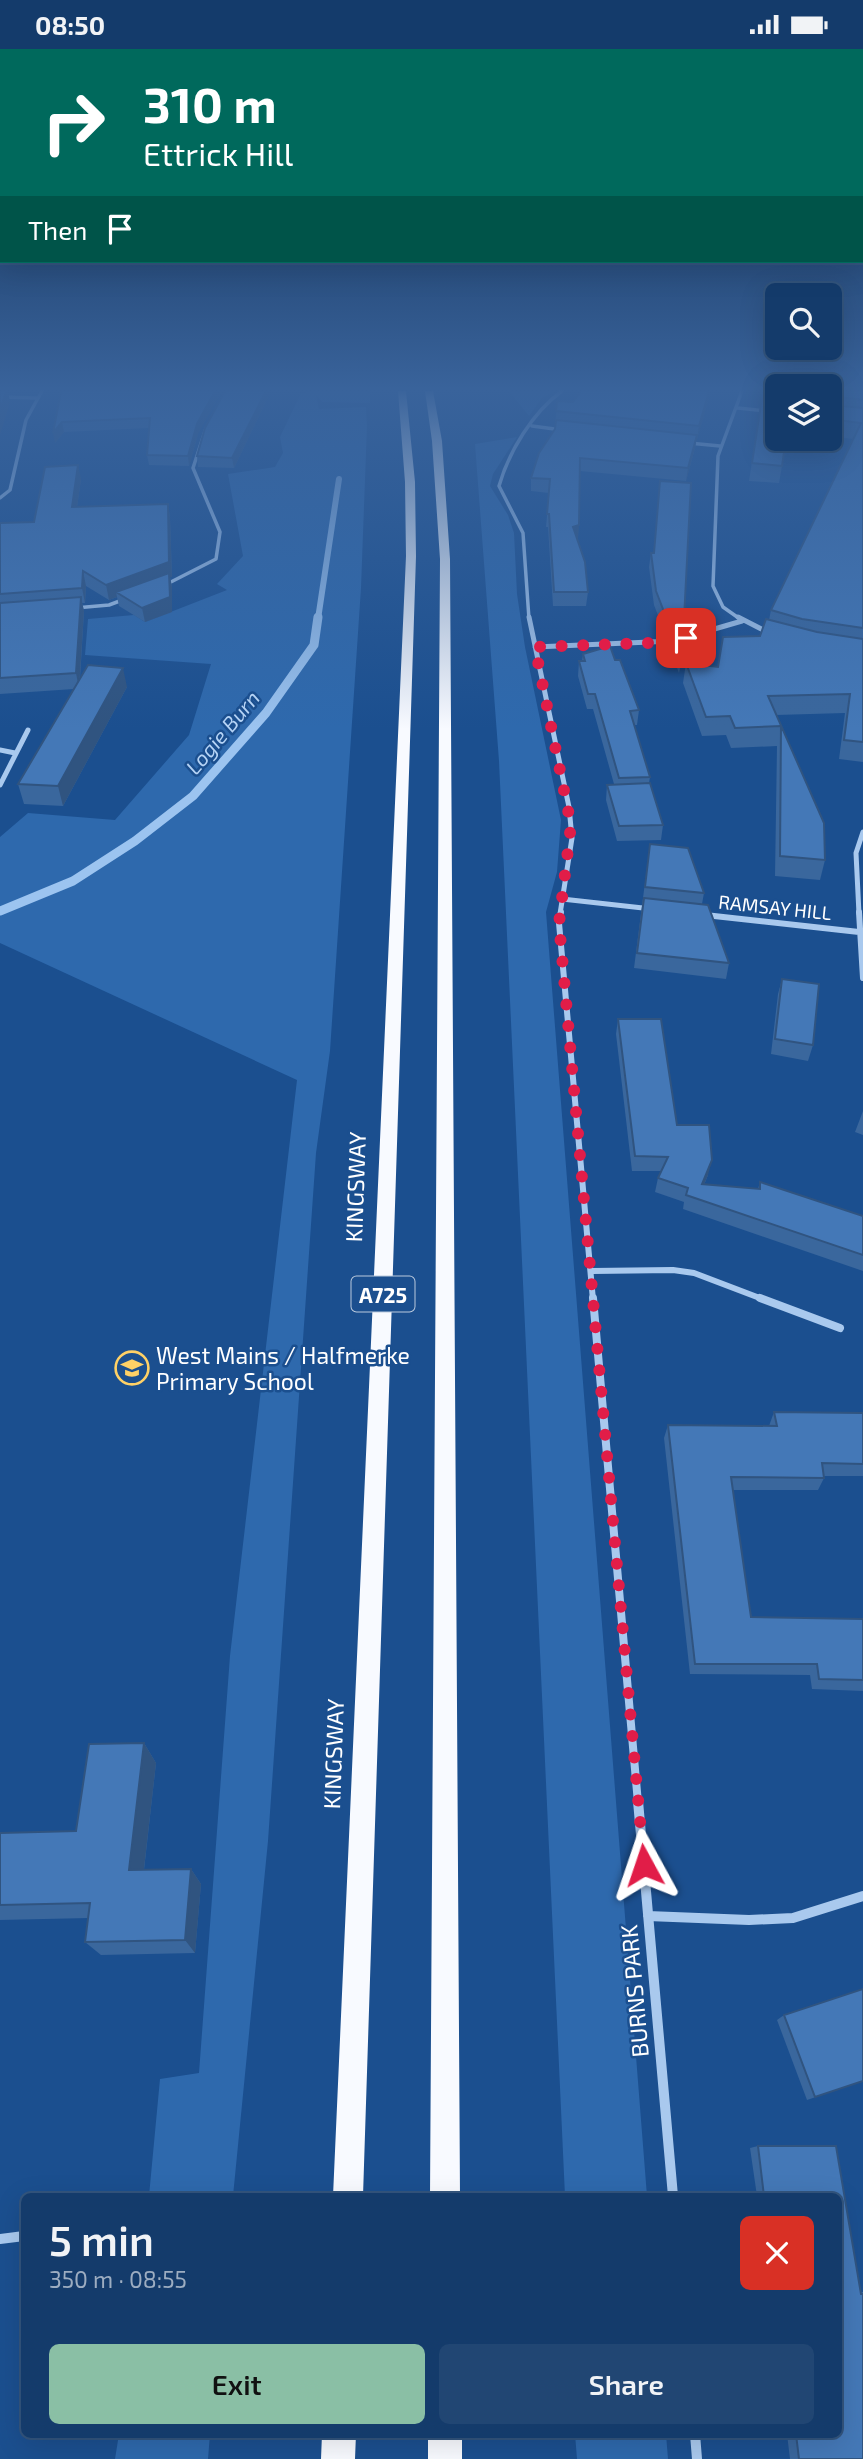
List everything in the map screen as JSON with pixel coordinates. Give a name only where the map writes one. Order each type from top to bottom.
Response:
[{"type":"highway","name":"KINGSWAY","points":[[348,2193],[411,556],[410,503]]},
{"type":"highway","name":"A725","points":[[441,503],[445,559],[445,2193]]},
{"type":"highway","points":[[338,2459],[339,2438]]},
{"type":"highway","points":[[445,2438],[445,2459]]},
{"type":"street","points":[[157,588],[216,559],[220,532],[208,503]]},
{"type":"street","name":"BURNS PARK","points":[[508,503],[523,533],[526,594],[570,816],[572,838],[559,923],[673,2193]]},
{"type":"street","points":[[717,503],[713,586],[723,607],[742,621],[776,636]]},
{"type":"street","points":[[62,609],[109,605],[133,596]]},
{"type":"street","points":[[535,647],[673,641],[742,621]]},
{"type":"street","points":[[0,785],[29,730]]},
{"type":"street","points":[[0,750],[15,753]]},
{"type":"street","points":[[863,832],[856,853],[863,978]]},
{"type":"street","points":[[562,899],[656,909]]},
{"type":"street","name":"RAMSAY HILL","points":[[697,914],[859,932]]},
{"type":"street","points":[[592,1271],[673,1270],[694,1273],[840,1328]]},
{"type":"street","points":[[648,1916],[749,1920],[793,1918],[863,1896]]},
{"type":"street","points":[[0,2239],[21,2236]]},
{"type":"street","points":[[695,2438],[697,2459]]},
{"type":"shaded area","points":[[233,503],[364,503],[361,588],[330,1051],[316,1153],[268,1841],[233,2193],[149,2193],[160,2079],[199,2073],[230,1656],[297,1080],[0,943],[0,837],[28,813],[115,820],[189,735],[211,664],[85,655],[88,619],[134,615],[145,622],[227,590],[217,584],[243,556]]},
{"type":"shaded area","points":[[480,503],[501,503],[514,533],[517,594],[525,647],[561,820],[557,872],[546,912],[647,2193],[565,2193],[499,761]]},
{"type":"shaded area","points":[[118,2438],[210,2438],[208,2459],[115,2459]]},
{"type":"shaded area","points":[[575,2438],[666,2438],[668,2459],[577,2459]]},
{"type":"building","points":[[38,503],[73,503],[72,507],[168,504],[169,562],[106,585],[83,571],[82,588],[0,594],[0,523],[34,522]]},
{"type":"building","points":[[548,503],[579,503],[579,525],[573,527],[585,562],[588,592],[554,592]]},
{"type":"building","points":[[658,503],[690,503],[684,619],[668,622],[656,591],[651,553],[654,553]]},
{"type":"building","points":[[822,503],[863,503],[863,628],[802,619],[771,610]]},
{"type":"building","points":[[169,573],[170,597],[142,608],[116,592]]},
{"type":"building","points":[[81,597],[76,673],[0,678],[0,603]]},
{"type":"building","points":[[766,619],[817,632],[863,639],[863,742],[844,740],[850,694],[768,696],[824,823],[825,860],[780,856],[781,726],[735,728],[730,716],[706,717],[686,663],[718,667],[723,637],[760,636]]},
{"type":"building","points":[[683,630],[682,658],[672,632]]},
{"type":"building","points":[[610,646],[615,660],[620,660],[639,710],[630,711],[650,777],[619,778],[595,694],[588,694],[579,661],[585,661],[583,654]]},
{"type":"building","points":[[88,665],[123,668],[58,786],[18,784]]},
{"type":"building","points":[[650,783],[663,825],[619,826],[607,785]]},
{"type":"building","points":[[650,844],[688,848],[704,893],[645,887]]},
{"type":"building","points":[[644,898],[708,905],[729,963],[637,953]]},
{"type":"building","points":[[782,979],[819,984],[813,1045],[775,1039]]},
{"type":"building","points":[[618,1019],[661,1019],[677,1125],[709,1125],[712,1160],[702,1184],[760,1189],[760,1182],[863,1216],[863,1255],[686,1195],[688,1188],[658,1178],[668,1157],[635,1156]]},
{"type":"building","points":[[774,1412],[863,1413],[863,1464],[822,1463],[824,1478],[731,1477],[751,1617],[863,1619],[863,1680],[819,1679],[817,1664],[695,1664],[668,1425],[777,1426]]},
{"type":"building","points":[[144,1743],[129,1870],[191,1869],[185,1940],[85,1942],[90,1903],[0,1905],[0,1833],[76,1831],[89,1744]]},
{"type":"building","points":[[863,1989],[863,2081],[815,2097],[784,2015]]},
{"type":"building","points":[[758,2146],[836,2146],[863,2294],[863,2459],[799,2459],[796,2438],[842,2438],[842,2193],[764,2193]]},
{"type":"waterway","name":"Logie Burn","points":[[318,619],[335,503]]},
{"type":"waterway","name":"Logie Burn","points":[[0,911],[73,881],[135,841],[193,796],[266,713],[314,645],[318,617]]},
{"type":"place","name":"West Mains / Halfmerke Primary School","points":[[132,1368]]},
{"type":"route","points":[[644,1865],[559,923],[559,909],[570,856],[571,825],[535,647],[651,643],[686,638]]}]
